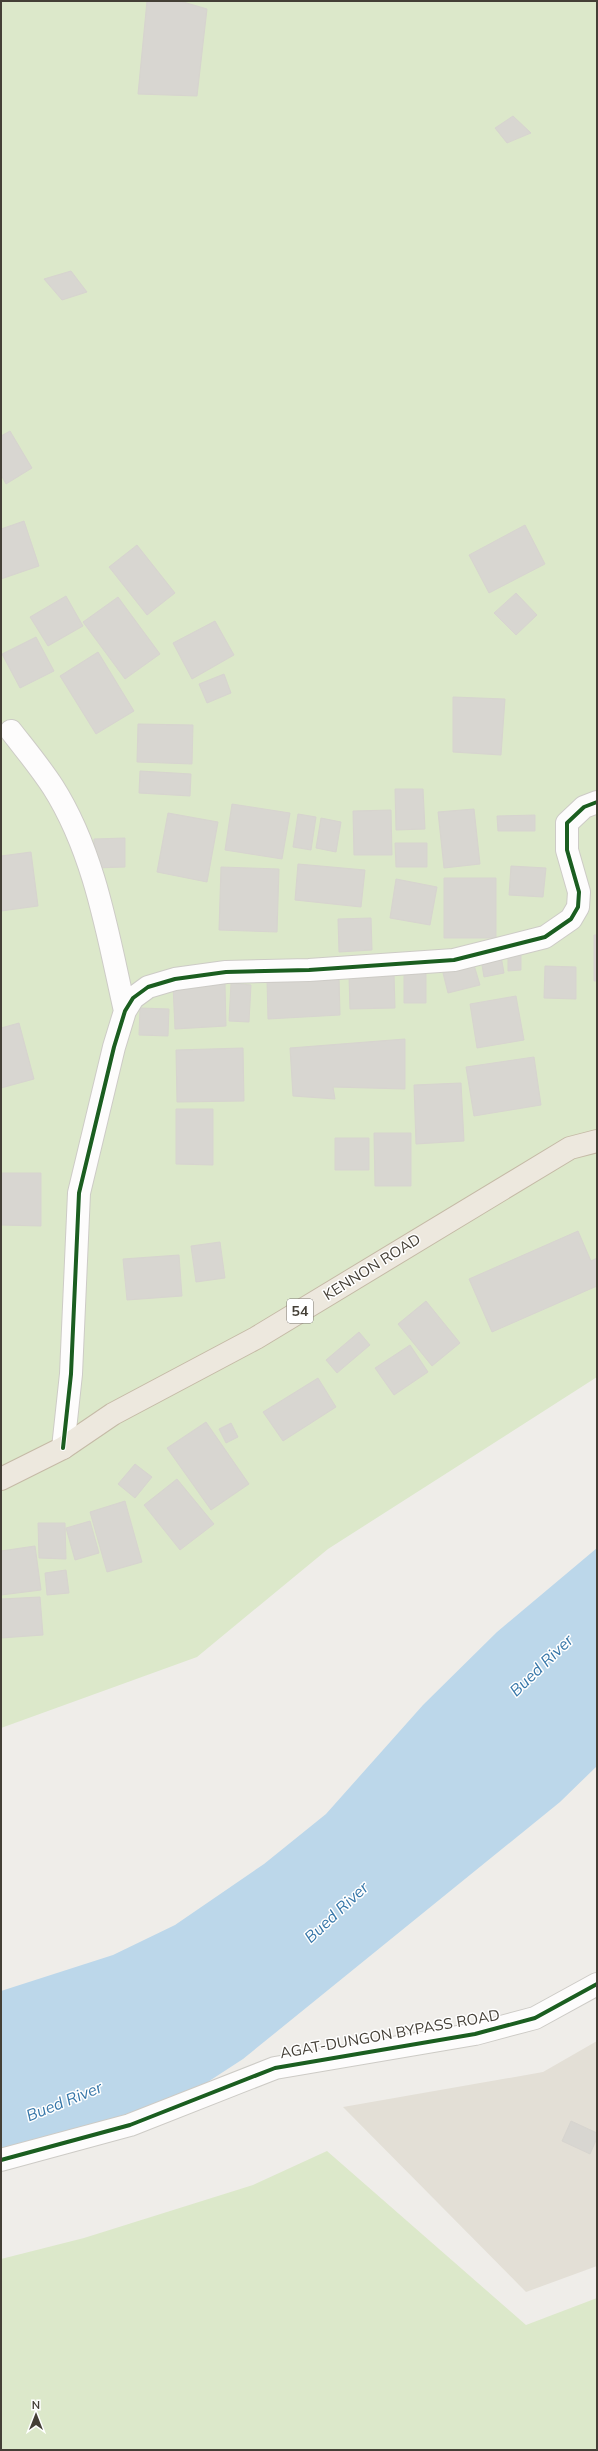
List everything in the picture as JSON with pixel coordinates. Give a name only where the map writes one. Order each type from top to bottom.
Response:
[{"type":"highway","name":"KENNON ROAD","points":[[1,1479],[63,1448],[113,1414],[256,1338],[570,1148],[597,1141]]},
{"type":"street","points":[[11,730],[53,788],[77,836],[101,905],[125,1011]]},
{"type":"street","points":[[63,1448],[71,1374],[79,1193],[114,1047],[125,1011],[133,998],[148,988],[175,979],[226,972],[309,970],[454,960],[545,937],[571,919],[578,907],[579,892],[567,850],[567,823],[584,807],[597,802]]},
{"type":"street","name":"AGAT-DUNGON BYPASS ROAD","points":[[1,2160],[130,2125],[275,2068],[388,2047],[475,2034],[535,2018],[597,1984]]},
{"type":"shaded area","points":[[597,2041],[597,2266],[526,2292],[343,2107],[543,2072]]},
{"type":"green space","points":[[1,1],[597,1],[597,1377],[328,1549],[197,1657],[1,1728]]},
{"type":"green space","points":[[327,2151],[526,2325],[597,2298],[597,2450],[1,2450],[1,2259],[84,2238],[253,2185]]},
{"type":"water","name":"Bued River","points":[[597,1548],[597,1766],[560,1802],[243,2059],[154,2117],[1,2165],[1,1991],[113,1955],[175,1925],[264,1864],[326,1814],[423,1705],[497,1632]]},
{"type":"building","points":[[147,1],[180,1],[207,9],[197,96],[138,94]]},
{"type":"building","points":[[513,116],[531,133],[507,143],[495,128]]},
{"type":"building","points":[[71,271],[87,292],[62,300],[44,279]]},
{"type":"building","points":[[10,431],[32,468],[6,484],[1,475],[1,436]]},
{"type":"building","points":[[24,521],[39,566],[1,579],[1,529]]},
{"type":"building","points":[[525,525],[545,564],[489,593],[469,555]]},
{"type":"building","points":[[137,545],[175,593],[147,615],[109,567]]},
{"type":"building","points":[[516,593],[537,615],[516,635],[494,613]]},
{"type":"building","points":[[66,596],[83,626],[48,646],[30,617]]},
{"type":"building","points":[[118,597],[160,654],[125,679],[83,622]]},
{"type":"building","points":[[215,621],[234,655],[192,679],[173,643]]},
{"type":"building","points":[[36,637],[54,671],[20,688],[2,654]]},
{"type":"building","points":[[98,652],[134,711],[96,734],[60,676]]},
{"type":"building","points":[[224,674],[231,693],[207,703],[199,684]]},
{"type":"building","points":[[453,697],[505,699],[501,755],[453,752]]},
{"type":"building","points":[[138,724],[193,725],[192,764],[137,762]]},
{"type":"building","points":[[140,771],[191,774],[190,796],[139,793]]},
{"type":"building","points":[[395,789],[423,789],[425,829],[396,830]]},
{"type":"building","points":[[232,804],[290,813],[282,859],[225,850]]},
{"type":"building","points":[[474,809],[480,864],[444,868],[438,812]]},
{"type":"building","points":[[391,810],[392,855],[354,855],[353,811]]},
{"type":"building","points":[[168,813],[218,822],[207,882],[157,872]]},
{"type":"building","points":[[298,814],[316,817],[311,850],[293,847]]},
{"type":"building","points":[[535,815],[535,831],[498,831],[497,816]]},
{"type":"building","points":[[321,818],[341,822],[336,852],[316,848]]},
{"type":"building","points":[[125,838],[125,867],[95,868],[94,839]]},
{"type":"building","points":[[395,843],[427,843],[427,867],[396,867]]},
{"type":"building","points":[[31,852],[38,906],[1,911],[1,856]]},
{"type":"building","points":[[298,864],[365,870],[361,907],[295,900]]},
{"type":"building","points":[[511,866],[546,868],[543,897],[509,895]]},
{"type":"building","points":[[221,867],[279,869],[277,932],[219,930]]},
{"type":"building","points":[[444,878],[496,878],[496,938],[444,938]]},
{"type":"building","points":[[396,879],[437,887],[430,925],[390,918]]},
{"type":"building","points":[[371,918],[372,950],[339,952],[338,919]]},
{"type":"building","points":[[594,935],[597,935],[597,981],[594,981]]},
{"type":"building","points":[[508,954],[521,954],[521,970],[508,971]]},
{"type":"building","points":[[501,956],[504,973],[484,977],[481,959]]},
{"type":"building","points":[[474,965],[480,985],[448,993],[443,973]]},
{"type":"building","points":[[545,966],[576,967],[576,999],[544,998]]},
{"type":"building","points":[[404,973],[426,973],[426,1003],[404,1003]]},
{"type":"building","points":[[394,974],[395,1008],[350,1009],[349,976]]},
{"type":"building","points":[[339,977],[340,1015],[268,1019],[267,980]]},
{"type":"building","points":[[225,983],[226,1026],[175,1029],[173,986]]},
{"type":"building","points":[[231,983],[251,985],[249,1022],[229,1021]]},
{"type":"building","points":[[516,996],[524,1040],[477,1048],[470,1004]]},
{"type":"building","points":[[140,1008],[169,1009],[168,1036],[139,1035]]},
{"type":"building","points":[[19,1023],[34,1079],[1,1088],[1,1028]]},
{"type":"building","points":[[405,1039],[405,1089],[333,1087],[335,1099],[293,1096],[290,1048]]},
{"type":"building","points":[[243,1048],[244,1101],[177,1102],[176,1050]]},
{"type":"building","points":[[534,1057],[541,1105],[474,1116],[466,1067]]},
{"type":"building","points":[[461,1083],[464,1141],[416,1144],[414,1085]]},
{"type":"building","points":[[176,1109],[213,1109],[213,1165],[176,1164]]},
{"type":"building","points":[[374,1133],[411,1133],[411,1186],[375,1186]]},
{"type":"building","points":[[335,1138],[369,1138],[369,1170],[335,1170]]},
{"type":"building","points":[[1,1173],[41,1173],[41,1226],[1,1225]]},
{"type":"building","points":[[578,1231],[591,1261],[597,1258],[597,1286],[492,1332],[469,1279]]},
{"type":"building","points":[[220,1242],[225,1278],[196,1282],[191,1246]]},
{"type":"building","points":[[179,1255],[182,1296],[127,1300],[123,1259]]},
{"type":"building","points":[[426,1301],[460,1343],[432,1366],[398,1324]]},
{"type":"building","points":[[359,1332],[370,1345],[337,1373],[326,1360]]},
{"type":"building","points":[[410,1345],[428,1372],[394,1395],[375,1368]]},
{"type":"building","points":[[318,1378],[336,1407],[283,1441],[263,1412]]},
{"type":"building","points":[[206,1422],[249,1484],[211,1510],[167,1448]]},
{"type":"building","points":[[231,1423],[238,1437],[226,1443],[219,1429]]},
{"type":"building","points":[[135,1464],[152,1477],[135,1498],[118,1484]]},
{"type":"building","points":[[177,1479],[214,1524],[180,1550],[144,1505]]},
{"type":"building","points":[[125,1501],[142,1562],[107,1572],[90,1512]]},
{"type":"building","points":[[90,1521],[99,1553],[75,1560],[66,1528]]},
{"type":"building","points":[[38,1523],[65,1523],[66,1559],[39,1558]]},
{"type":"building","points":[[35,1546],[41,1590],[1,1595],[1,1551]]},
{"type":"building","points":[[66,1570],[69,1593],[47,1595],[45,1573]]},
{"type":"building","points":[[40,1597],[43,1635],[1,1638],[1,1599]]},
{"type":"building","points":[[571,2121],[597,2133],[597,2138],[590,2154],[562,2141]]},
{"type":"cycle path","points":[[63,1448],[71,1374],[79,1193],[114,1047],[125,1011],[133,998],[148,987],[175,979],[226,972],[309,970],[454,960],[545,937],[571,919],[578,907],[579,892],[567,850],[567,823],[584,807],[597,802]]},
{"type":"cycle path","points":[[1,2160],[130,2125],[275,2068],[475,2034],[535,2018],[597,1984]]}]
